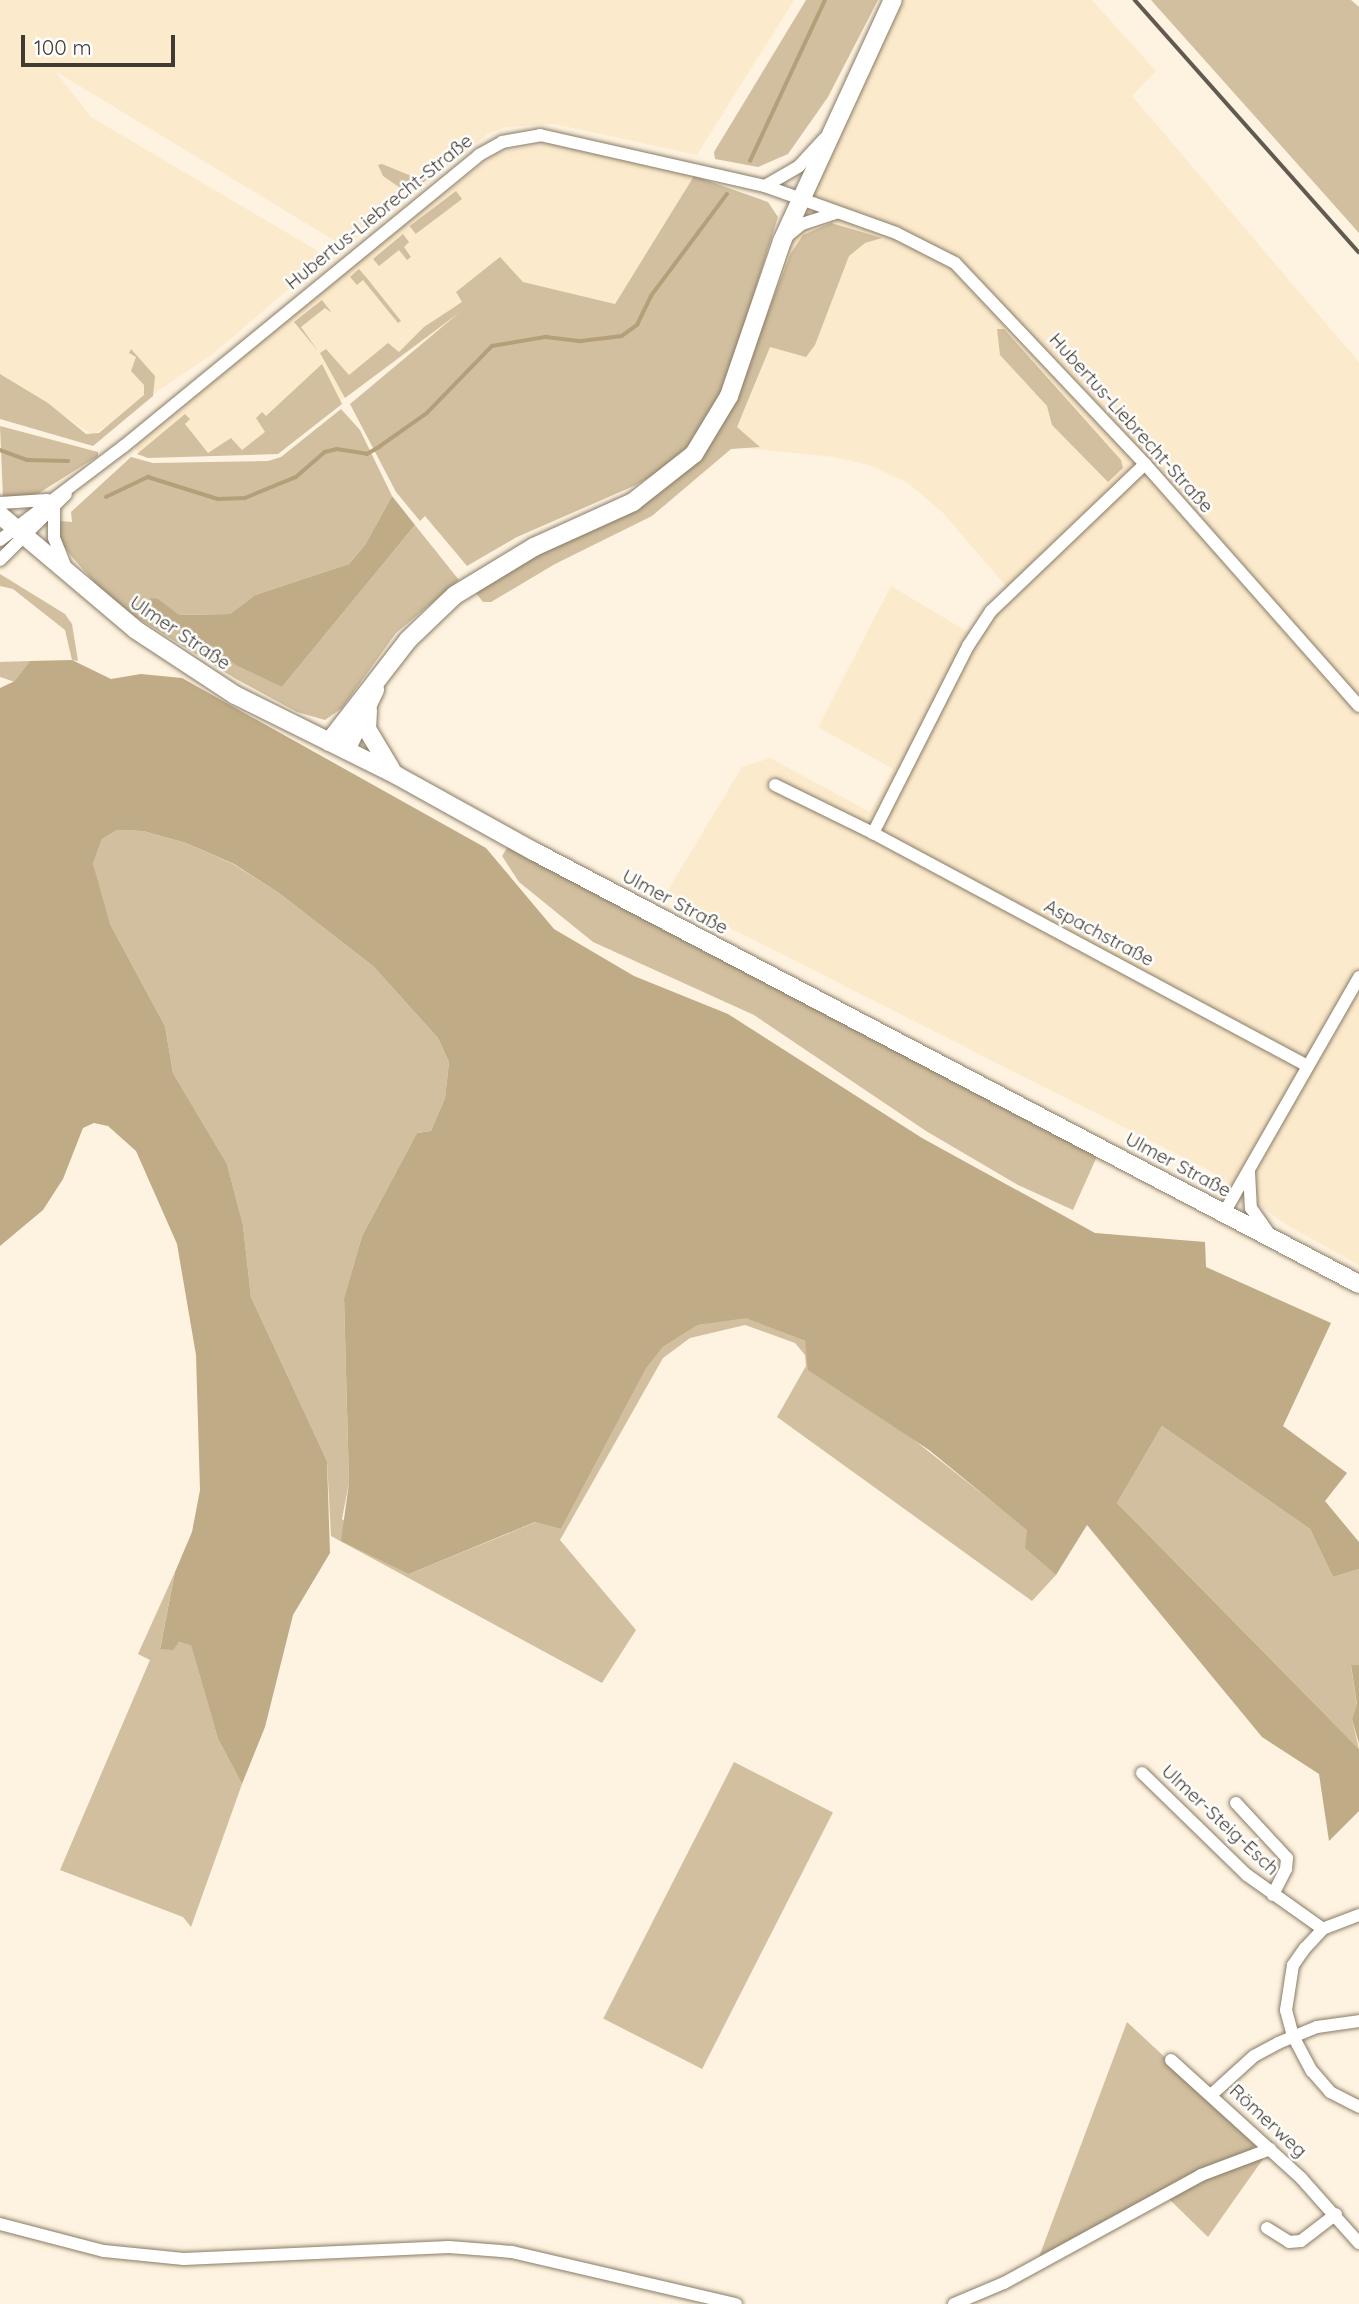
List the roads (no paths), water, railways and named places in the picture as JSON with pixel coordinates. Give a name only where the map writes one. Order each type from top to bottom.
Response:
[{"type":"main road","points":[[337,746],[380,677],[408,640],[455,595],[534,547],[633,502],[694,454],[729,396],[782,241],[893,0]]},
{"type":"main road","name":"Ulmer Straße","points":[[0,515],[12,536],[195,672],[396,775],[1359,1284]]},
{"type":"main road","points":[[337,746],[368,709],[380,677]]},
{"type":"main road","points":[[368,709],[371,738],[396,775]]},
{"type":"street","points":[[765,186],[799,166],[832,130]]},
{"type":"street","name":"Hubertus-Liebrecht-Straße","points":[[0,560],[12,536],[479,155],[502,142],[540,135],[579,141],[765,186],[896,233],[956,263],[1144,464],[1359,706]]},
{"type":"street","points":[[782,241],[802,224],[840,213]]},
{"type":"street","points":[[873,833],[968,646],[991,611],[1144,464]]},
{"type":"street","points":[[0,503],[52,504],[54,538],[71,578]]},
{"type":"street","name":"Aspachstraße","points":[[775,785],[873,833],[1308,1066]]},
{"type":"street","points":[[1224,1213],[1359,977]]},
{"type":"street","points":[[1249,1167],[1251,1208],[1272,1238]]},
{"type":"street","name":"Ulmer-Steig-Esch","points":[[1142,1773],[1273,1895],[1323,1928]]},
{"type":"street","name":"Ulmer-Steig-Esch","points":[[1236,1803],[1287,1858],[1286,1869],[1273,1895]]},
{"type":"street","points":[[1359,1915],[1323,1928],[1293,1965],[1286,1987],[1293,2036],[1330,2092],[1359,2108]]},
{"type":"street","points":[[1211,2095],[1254,2056],[1293,2036],[1317,2027],[1359,2021]]},
{"type":"street","name":"Römerweg","points":[[1171,2060],[1270,2149],[1336,2214],[1359,2243]]},
{"type":"street","points":[[954,2304],[1004,2283],[1201,2175],[1270,2149]]},
{"type":"street","points":[[1267,2228],[1289,2242],[1301,2241],[1336,2214]]},
{"type":"street","points":[[0,2224],[104,2251],[184,2259],[449,2247],[512,2252],[736,2304]]},
{"type":"waterway","points":[[750,161],[825,0]]},
{"type":"waterway","points":[[106,497],[148,477],[218,499],[245,498],[296,477],[325,452],[337,449],[367,454],[379,447],[427,413],[492,346],[546,337],[581,341],[622,336],[637,325],[651,296],[727,194]]},
{"type":"waterway","points":[[0,450],[27,460],[68,461]]},
{"type":"railway","points":[[1135,0],[1359,252]]}]
